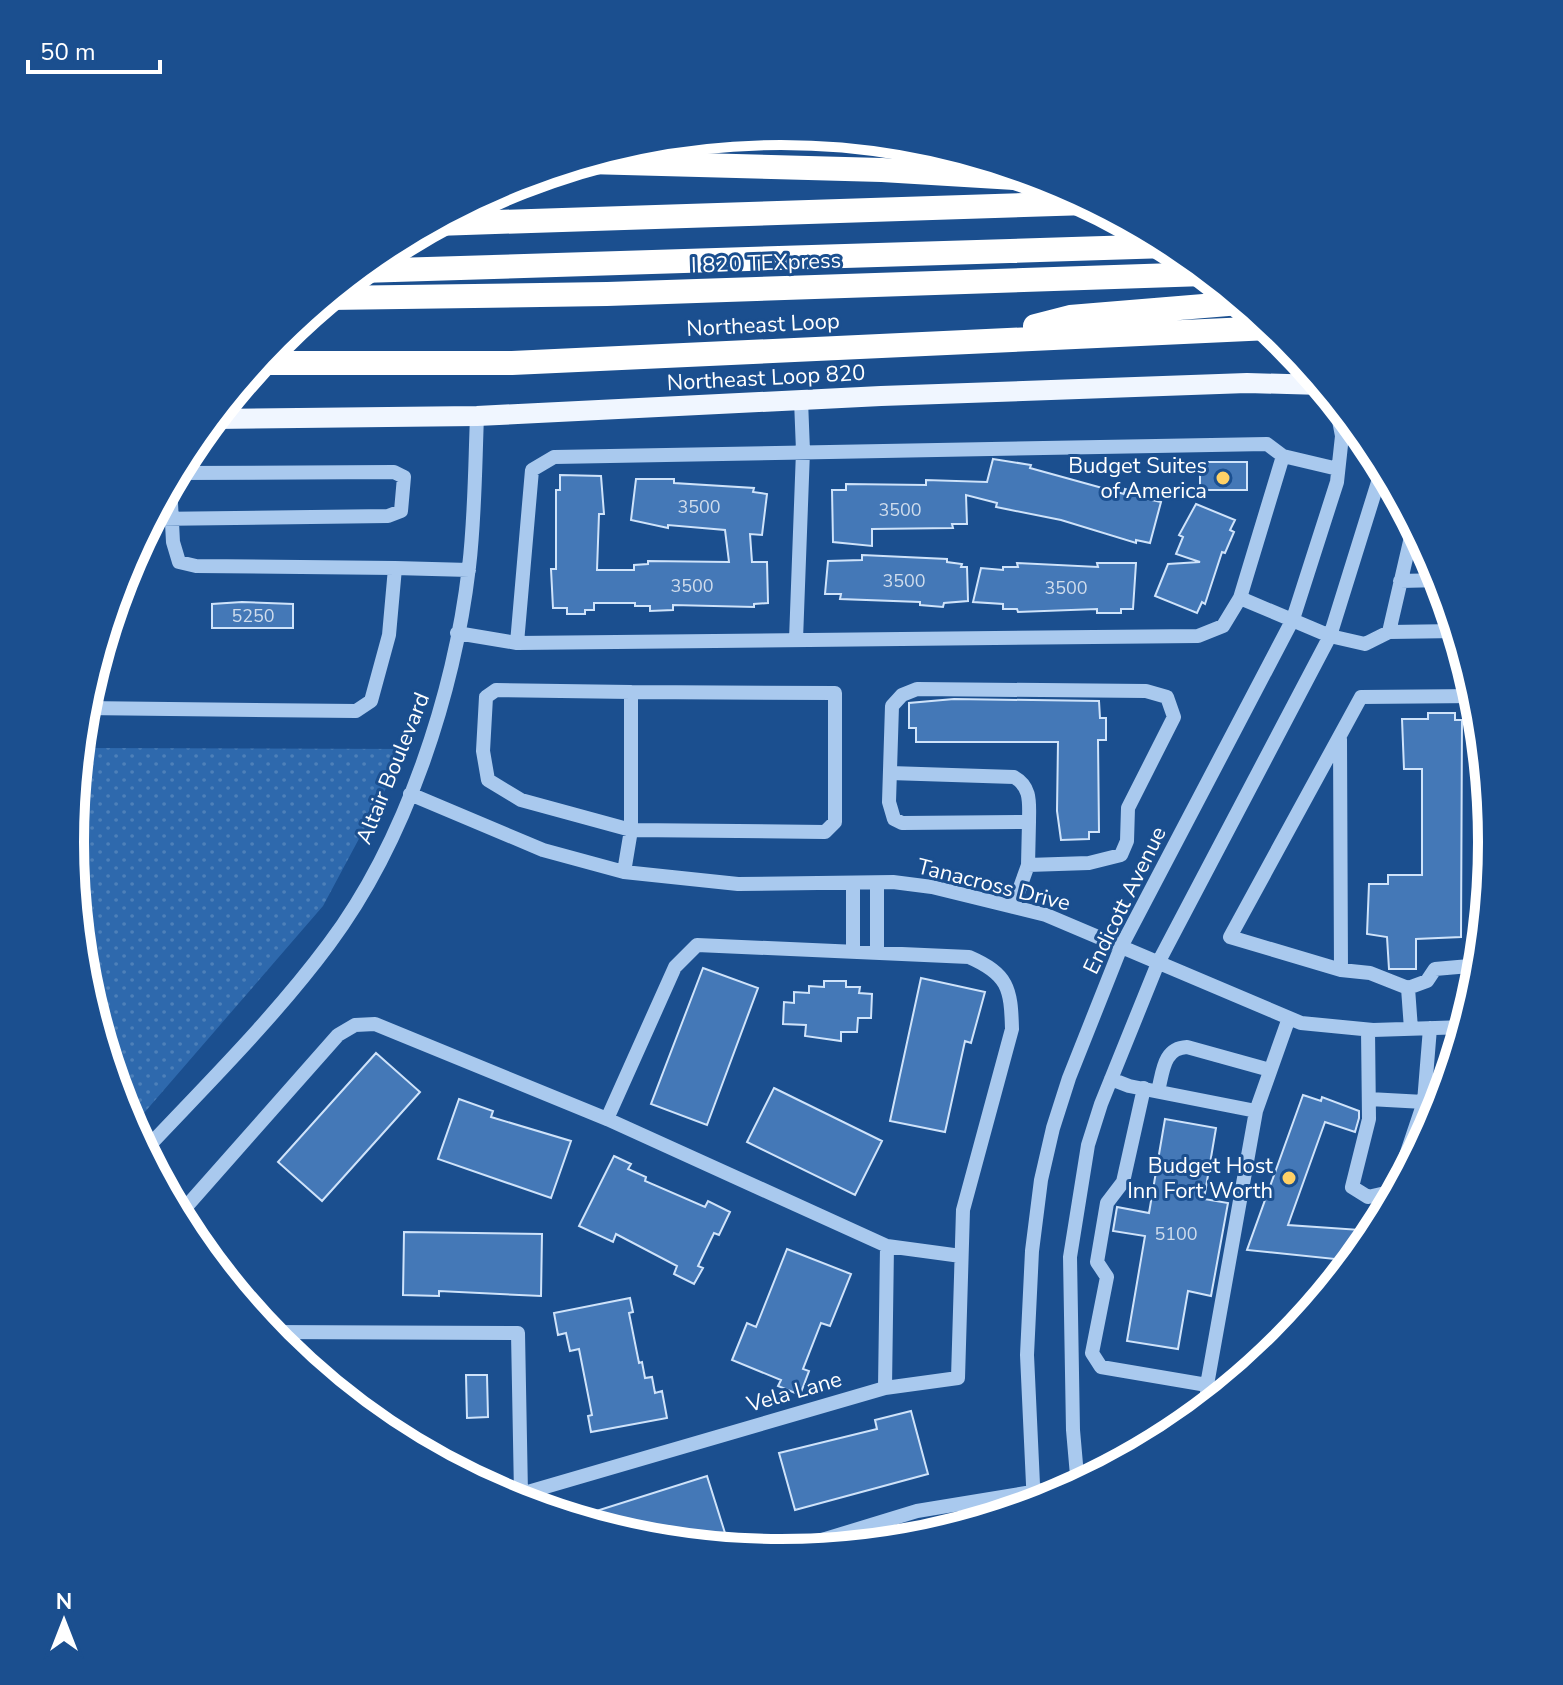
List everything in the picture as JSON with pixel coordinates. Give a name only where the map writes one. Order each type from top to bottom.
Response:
[{"type":"highway","points":[[623,163],[990,177]]},
{"type":"highway","points":[[461,223],[1061,204]]},
{"type":"highway","name":"I 820 TEXpress","points":[[384,270],[1144,247]]},
{"type":"highway","name":"I 820 TEXpress","points":[[346,298],[607,294],[1186,275]]},
{"type":"highway","points":[[986,338],[1070,317],[1224,304]]},
{"type":"highway","name":"Northeast Loop","points":[[275,363],[512,363],[986,338],[1253,329]]},
{"type":"main road","name":"Northeast Loop 820","points":[[227,419],[477,416],[1247,383],[1309,386]]},
{"type":"street","points":[[796,640],[803,451],[801,400]]},
{"type":"street","name":"Altair Boulevard","points":[[152,1142],[262,1026],[330,943],[396,829],[447,688],[469,570],[477,416]]},
{"type":"street","name":"Endicott Avenue","points":[[1033,1493],[1027,1355],[1032,1251],[1041,1180],[1069,1078],[1121,947],[1293,619],[1326,522],[1338,469],[1342,436],[1340,425]]},
{"type":"street","points":[[517,643],[532,470],[554,457],[1267,444],[1283,456],[1338,469]]},
{"type":"street","points":[[457,633],[517,643],[1198,636],[1223,626],[1240,598],[1283,456]]},
{"type":"street","points":[[164,518],[388,516],[401,511],[404,494],[404,477],[394,472],[191,473]]},
{"type":"street","points":[[1080,1473],[1072,1416],[1070,1257],[1088,1145],[1158,963],[1330,636],[1378,482]]},
{"type":"street","points":[[171,506],[173,542],[179,562],[196,566],[469,570]]},
{"type":"street","points":[[1389,632],[1410,541]]},
{"type":"street","points":[[97,708],[356,711],[371,701],[389,635],[395,568]]},
{"type":"street","points":[[1400,581],[1428,580]]},
{"type":"street","points":[[1240,598],[1330,636],[1365,644],[1389,632],[1446,631]]},
{"type":"street","points":[[1028,865],[1089,863],[1121,855],[1127,841],[1128,808],[1174,717],[1167,697],[1146,691],[917,689],[902,695],[892,706],[889,802],[894,819],[902,823],[1029,822]]},
{"type":"street","points":[[496,690],[631,692],[835,693],[835,822],[825,832],[631,830],[521,800],[488,780],[483,751],[486,697],[496,690]]},
{"type":"street","points":[[624,872],[631,830],[631,692]]},
{"type":"street","points":[[1464,696],[1361,697],[1230,937],[1341,970],[1370,973],[1408,988],[1427,981],[1435,969],[1468,966]]},
{"type":"street","points":[[1340,735],[1341,970]]},
{"type":"street","points":[[890,773],[1014,777],[1024,782],[1029,795],[1028,865],[1013,907]]},
{"type":"street","name":"Tanacross Drive","points":[[410,794],[543,850],[624,872],[738,884],[877,883],[932,887],[1046,915],[1289,1018],[1368,1030],[1454,1027]]},
{"type":"street","points":[[853,883],[853,951]]},
{"type":"street","points":[[877,883],[877,952]]},
{"type":"street","name":"Vela Lane","points":[[528,1492],[885,1388],[958,1378],[963,1210],[1012,1029],[1011,1000],[1005,981],[992,967],[969,957],[697,945],[675,967],[607,1119]]},
{"type":"street","points":[[1408,988],[1411,1029]]},
{"type":"street","points":[[1207,1395],[1256,1111],[1289,1018]]},
{"type":"street","points":[[187,1206],[338,1035],[355,1025],[375,1024],[607,1119],[887,1246],[961,1256]]},
{"type":"street","points":[[1409,1147],[1424,1102],[1430,1028]]},
{"type":"street","points":[[1368,1030],[1369,1119],[1352,1187],[1368,1197],[1385,1193]]},
{"type":"street","points":[[1207,1385],[1101,1367],[1092,1353],[1107,1277],[1097,1262],[1107,1203],[1123,1182],[1151,1090],[1168,1054],[1176,1047],[1187,1047],[1270,1070]]},
{"type":"street","points":[[1111,1079],[1256,1111]]},
{"type":"street","points":[[1369,1099],[1424,1102]]},
{"type":"street","points":[[885,1388],[887,1246]]},
{"type":"street","name":"Vela Lane","points":[[284,1332],[518,1333],[521,1489]]},
{"type":"street","points":[[825,1539],[917,1511],[1046,1488]]},
{"type":"shaded area","points":[[90,748],[407,749],[323,906],[141,1117],[108,1023],[90,934],[84,842]]},
{"type":"building","points":[[993,459],[1031,465],[1030,468],[1124,494],[1125,489],[1148,495],[1147,499],[1161,502],[1150,543],[1136,540],[1136,543],[1061,520],[996,507],[997,503],[966,495],[967,524],[952,524],[953,528],[872,529],[872,546],[833,542],[832,490],[846,490],[846,484],[926,485],[926,480],[987,482]]},
{"type":"building","name":"Budget Suites of America","points":[[1200,462],[1247,462],[1247,490],[1200,490]]},
{"type":"building","points":[[560,475],[601,476],[604,514],[599,514],[597,570],[634,570],[634,565],[648,564],[648,561],[729,562],[725,530],[668,525],[668,528],[631,520],[636,479],[674,479],[674,483],[754,488],[753,492],[767,494],[762,535],[750,534],[752,562],[767,562],[768,603],[754,604],[754,607],[673,605],[673,610],[650,611],[650,606],[635,606],[635,603],[594,603],[594,610],[585,610],[585,614],[567,614],[567,608],[553,608],[551,569],[556,569],[556,490],[560,490]]},
{"type":"building","points":[[1196,504],[1235,520],[1230,530],[1234,532],[1225,553],[1222,552],[1205,604],[1202,602],[1197,613],[1155,596],[1168,564],[1200,562],[1176,554],[1183,537],[1179,535]]},
{"type":"building","points":[[862,555],[947,559],[947,562],[962,564],[961,567],[967,567],[968,601],[944,603],[943,607],[920,605],[920,602],[840,599],[841,594],[825,594],[828,561],[862,560]]},
{"type":"building","points":[[1017,563],[1098,567],[1097,563],[1136,563],[1133,609],[1121,609],[1121,613],[1097,613],[1097,609],[1018,612],[1017,609],[1003,609],[1003,604],[973,602],[981,568],[1003,570],[1003,567],[1018,567]]},
{"type":"building","points":[[212,604],[293,604],[293,628],[212,628]]},
{"type":"building","points":[[954,699],[1099,701],[1100,718],[1106,718],[1106,740],[1098,740],[1099,832],[1089,832],[1089,839],[1061,840],[1057,811],[1058,742],[916,742],[916,728],[909,728],[909,703]]},
{"type":"building","points":[[1428,713],[1455,713],[1455,720],[1462,720],[1461,937],[1416,939],[1416,969],[1389,969],[1387,937],[1367,934],[1369,884],[1388,884],[1388,875],[1422,875],[1422,769],[1404,769],[1402,719],[1428,719]]},
{"type":"building","points":[[703,968],[758,988],[707,1125],[651,1104]]},
{"type":"building","points":[[921,978],[985,992],[971,1043],[965,1041],[945,1132],[890,1121]]},
{"type":"building","points":[[824,981],[846,981],[846,987],[860,987],[859,993],[872,994],[871,1018],[858,1018],[857,1032],[841,1032],[841,1041],[805,1036],[806,1025],[783,1024],[784,1002],[794,1003],[794,992],[809,993],[809,986],[824,987]]},
{"type":"building","points":[[376,1053],[420,1092],[322,1201],[278,1162]]},
{"type":"building","points":[[774,1088],[882,1141],[855,1195],[747,1142]]},
{"type":"building","name":"Budget Host Inn Fort Worth","points":[[1303,1095],[1321,1101],[1322,1097],[1359,1111],[1355,1132],[1325,1122],[1288,1225],[1361,1230],[1340,1260],[1247,1250]]},
{"type":"building","points":[[459,1099],[493,1111],[491,1117],[571,1141],[551,1198],[438,1159]]},
{"type":"building","points":[[1165,1119],[1216,1128],[1204,1199],[1228,1203],[1211,1296],[1188,1291],[1178,1349],[1127,1341],[1145,1236],[1113,1231],[1117,1207],[1149,1213]]},
{"type":"building","points":[[614,1156],[631,1164],[628,1169],[646,1177],[645,1181],[705,1207],[708,1201],[730,1212],[719,1235],[714,1233],[698,1266],[703,1268],[694,1284],[674,1274],[677,1266],[616,1234],[613,1242],[579,1226]]},
{"type":"building","points":[[404,1232],[542,1234],[541,1296],[439,1291],[439,1296],[403,1295]]},
{"type":"building","points":[[787,1249],[851,1274],[830,1326],[821,1323],[803,1369],[809,1371],[800,1395],[778,1386],[781,1380],[732,1360],[747,1323],[756,1327]]},
{"type":"building","points":[[630,1298],[633,1312],[629,1313],[639,1363],[642,1362],[645,1378],[652,1377],[655,1393],[662,1391],[667,1418],[591,1432],[588,1416],[592,1415],[579,1349],[570,1351],[566,1333],[558,1335],[554,1313]]},
{"type":"building","points":[[466,1375],[487,1375],[488,1417],[467,1418]]},
{"type":"building","points":[[911,1411],[928,1474],[795,1510],[779,1453],[877,1429],[875,1420]]},
{"type":"building","points":[[707,1476],[725,1533],[714,1537],[690,1534],[645,1527],[590,1513]]},
{"type":"place","name":"Budget Suites of America","points":[[1223,478]]},
{"type":"place","name":"Budget Host Inn Fort Worth","points":[[1289,1178]]}]
